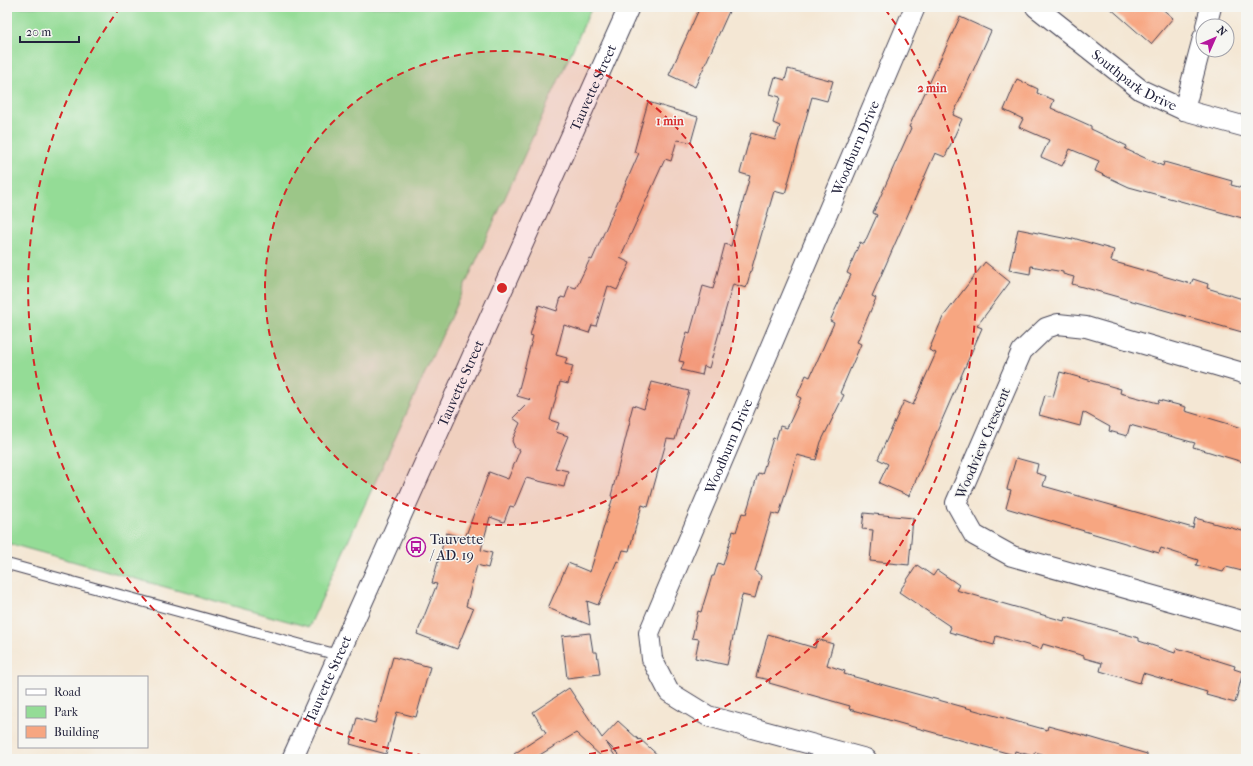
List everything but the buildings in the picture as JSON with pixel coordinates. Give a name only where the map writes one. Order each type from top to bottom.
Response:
[{"type":"street","name":"Tauvette Street","points":[[292,759],[629,7]]},
{"type":"street","name":"Woodburn Drive","points":[[866,759],[708,716],[669,692],[652,659],[649,633],[915,7]]},
{"type":"street","name":"Southpark Drive","points":[[1036,7],[1141,90],[1184,110],[1246,127]]},
{"type":"street","points":[[1208,18],[1211,7]]},
{"type":"street","points":[[1184,110],[1198,58]]},
{"type":"street","name":"Woodview Crescent","points":[[1246,374],[1086,327],[1058,324],[1046,328],[1022,351],[956,503],[974,534],[1012,556],[1246,622]]},
{"type":"lane","points":[[7,564],[338,655]]},
{"type":"green space","points":[[7,7],[592,7],[309,627],[7,543]]},
{"type":"place","name":"Tauvette / AD. 19","points":[[416,547]]}]
